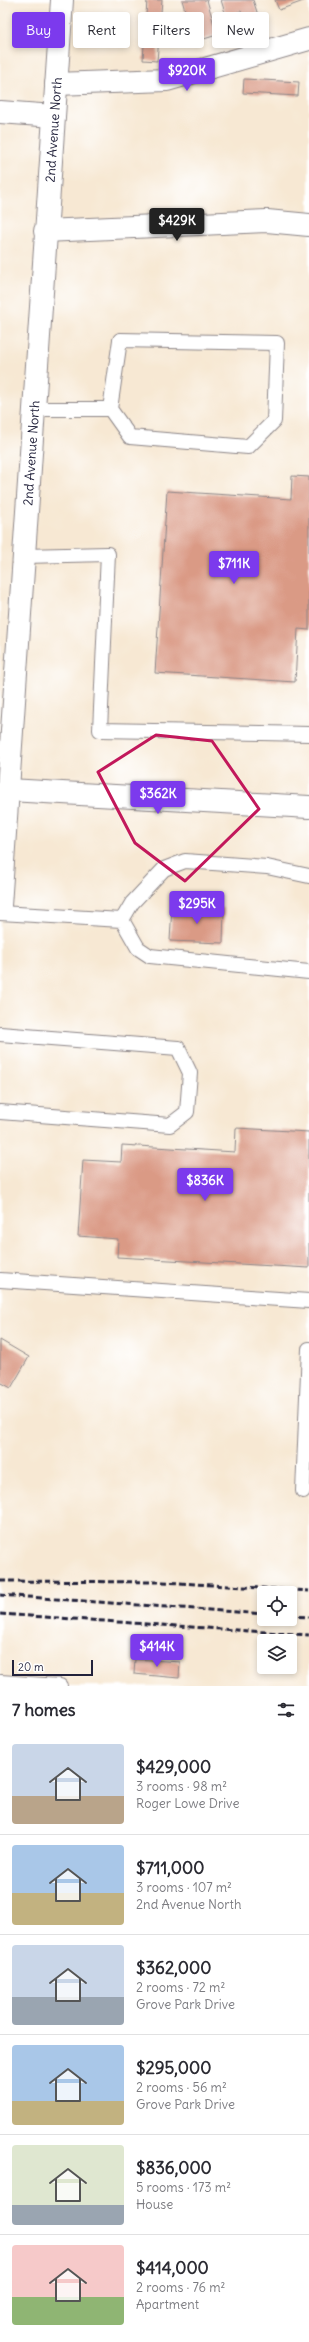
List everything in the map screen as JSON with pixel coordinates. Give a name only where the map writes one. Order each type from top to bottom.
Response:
[{"type":"street","name":"2nd Avenue North","points":[[0,906],[62,0]]},
{"type":"street","points":[[56,84],[167,80],[309,39]]},
{"type":"street","points":[[0,112],[54,116]]},
{"type":"street","points":[[45,231],[267,221],[309,225]]},
{"type":"street","points":[[9,790],[309,807]]},
{"type":"lane","points":[[120,340],[277,343],[274,421],[248,448],[130,437],[110,409],[120,340]]},
{"type":"lane","points":[[34,409],[110,409]]},
{"type":"lane","points":[[24,556],[108,554],[100,730],[309,734]]},
{"type":"lane","points":[[122,920],[132,903],[164,869],[185,861],[267,867],[309,876]]},
{"type":"lane","points":[[0,913],[122,920]]},
{"type":"lane","points":[[122,920],[138,948],[150,956],[309,972]]},
{"type":"lane","points":[[0,1034],[178,1048],[190,1073],[187,1112],[170,1125],[0,1112]]},
{"type":"lane","points":[[0,1280],[309,1301]]},
{"type":"lane","points":[[303,1491],[309,1350]]},
{"type":"lane","points":[[0,1682],[60,1686]]},
{"type":"highlighted area","points":[[156,735],[212,741],[259,809],[185,881],[135,843],[98,772]]},
{"type":"building","points":[[147,0],[162,0],[161,12],[146,12]]},
{"type":"building","points":[[182,0],[207,0],[212,18],[212,37],[204,39],[204,12],[185,12]]},
{"type":"building","points":[[221,0],[253,0],[257,12],[241,11],[225,12]]},
{"type":"building","points":[[275,0],[306,0],[279,10]]},
{"type":"building","points":[[144,48],[158,48],[157,61],[143,60]]},
{"type":"building","points":[[244,79],[299,82],[298,96],[243,93]]},
{"type":"building","points":[[292,476],[309,477],[309,630],[298,629],[295,682],[155,673],[167,491],[291,499]]},
{"type":"building","points":[[172,906],[224,908],[223,943],[170,941]]},
{"type":"building","points":[[236,1128],[309,1132],[309,1268],[117,1257],[118,1239],[78,1236],[83,1160],[121,1162],[122,1145],[235,1152]]},
{"type":"building","points":[[0,1340],[29,1357],[11,1388],[0,1382]]},
{"type":"building","points":[[135,1659],[180,1662],[179,1678],[134,1674]]},
{"type":"railway","points":[[0,1581],[163,1582],[309,1591]]},
{"type":"railway","points":[[0,1595],[257,1613]]},
{"type":"railway","points":[[0,1614],[309,1635]]},
{"type":"railway","points":[[297,1616],[309,1617]]}]
